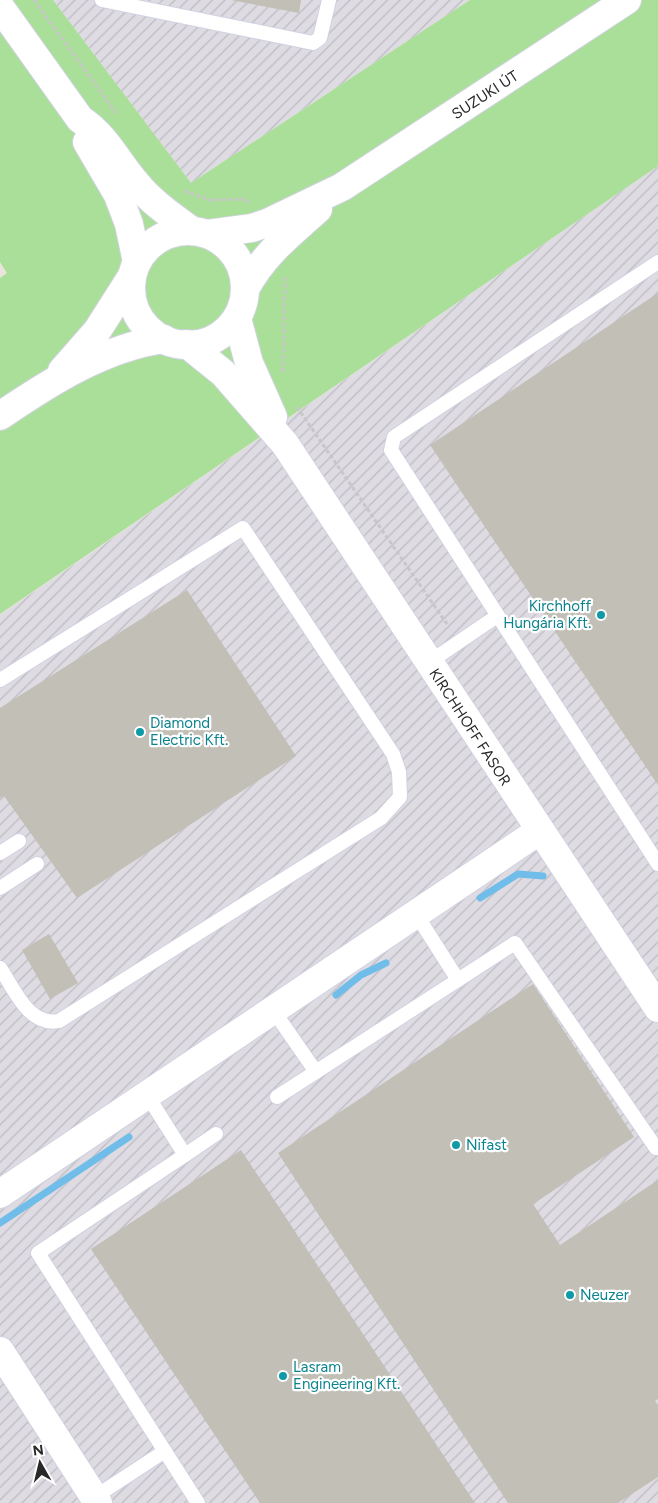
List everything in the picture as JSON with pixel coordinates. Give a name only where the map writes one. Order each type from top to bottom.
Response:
[{"type":"street","name":"SUZUKI ÚT","points":[[245,289],[263,259],[270,235],[627,0]]},
{"type":"street","points":[[0,7],[80,120],[86,140],[118,195],[129,224],[135,269],[132,296],[138,314],[149,329],[176,342]]},
{"type":"street","points":[[0,416],[52,381],[122,348],[176,342],[199,344],[214,338],[226,331],[237,318],[242,306],[245,289],[243,272],[236,256],[224,243],[200,232],[155,203],[136,184],[98,131],[80,120]]},
{"type":"street","points":[[52,381],[98,331],[144,251],[156,240],[173,232],[270,235]]},
{"type":"street","name":"KIRCHHOFF FASOR","points":[[237,318],[249,363],[285,444]]},
{"type":"street","name":"KIRCHHOFF FASOR","points":[[176,342],[223,373],[285,444],[539,831],[658,1008]]},
{"type":"street","points":[[0,1194],[539,831]]},
{"type":"street","points":[[0,1351],[93,1501]]},
{"type":"lane","points":[[102,0],[313,43],[320,38],[329,0]]},
{"type":"lane","points":[[658,262],[394,437],[391,450],[658,864]]},
{"type":"lane","points":[[0,680],[243,528],[393,754],[399,772],[400,797],[381,818],[59,1021],[42,1021],[32,1015],[0,968]]},
{"type":"lane","points":[[428,663],[497,616]]},
{"type":"lane","points":[[0,853],[19,841]]},
{"type":"lane","points":[[0,888],[37,864]]},
{"type":"lane","points":[[416,914],[458,980]]},
{"type":"lane","points":[[277,1097],[516,943],[657,1148]]},
{"type":"lane","points":[[273,1010],[316,1072]]},
{"type":"lane","points":[[147,1095],[185,1155]]},
{"type":"lane","points":[[198,1503],[38,1253],[216,1134]]},
{"type":"lane","points":[[93,1501],[165,1451]]},
{"type":"path","points":[[34,0],[122,122]]},
{"type":"path","points":[[177,189],[209,200],[246,199],[286,258],[283,375]]},
{"type":"path","points":[[295,403],[459,641]]},
{"type":"shaded area","points":[[53,0],[470,0],[191,183]]},
{"type":"shaded area","points":[[658,166],[658,1503],[0,1503],[0,615]]},
{"type":"green space","points":[[0,0],[53,0],[191,183],[470,0],[658,0],[658,166],[0,614],[0,278],[7,273],[0,262]]},
{"type":"building","points":[[231,0],[301,0],[299,13]]},
{"type":"building","name":"Kirchhoff Hungária Kft.","points":[[658,293],[658,785],[430,445]]},
{"type":"building","name":"Diamond Electric Kft.","points":[[187,590],[296,756],[77,898],[4,796],[0,798],[0,708]]},
{"type":"building","points":[[49,934],[78,983],[50,999],[22,950]]},
{"type":"building","points":[[533,984],[634,1137],[533,1204],[560,1245],[658,1180],[658,1399],[655,1401],[658,1405],[658,1477],[618,1503],[508,1503],[278,1153]]},
{"type":"building","name":"Lasram Engineering Kft.","points":[[241,1150],[475,1503],[260,1503],[91,1249]]},
{"type":"waterway","points":[[480,898],[518,874],[543,876]]},
{"type":"waterway","points":[[336,995],[361,975],[386,963]]},
{"type":"waterway","points":[[0,1223],[129,1137]]},
{"type":"place","name":"Kirchhoff Hungária Kft.","points":[[601,615]]},
{"type":"place","name":"Diamond Electric Kft.","points":[[140,732]]},
{"type":"place","name":"Nifast","points":[[456,1145]]},
{"type":"place","name":"Neuzer","points":[[570,1295]]},
{"type":"place","name":"Lasram Engineering Kft.","points":[[283,1376]]}]
